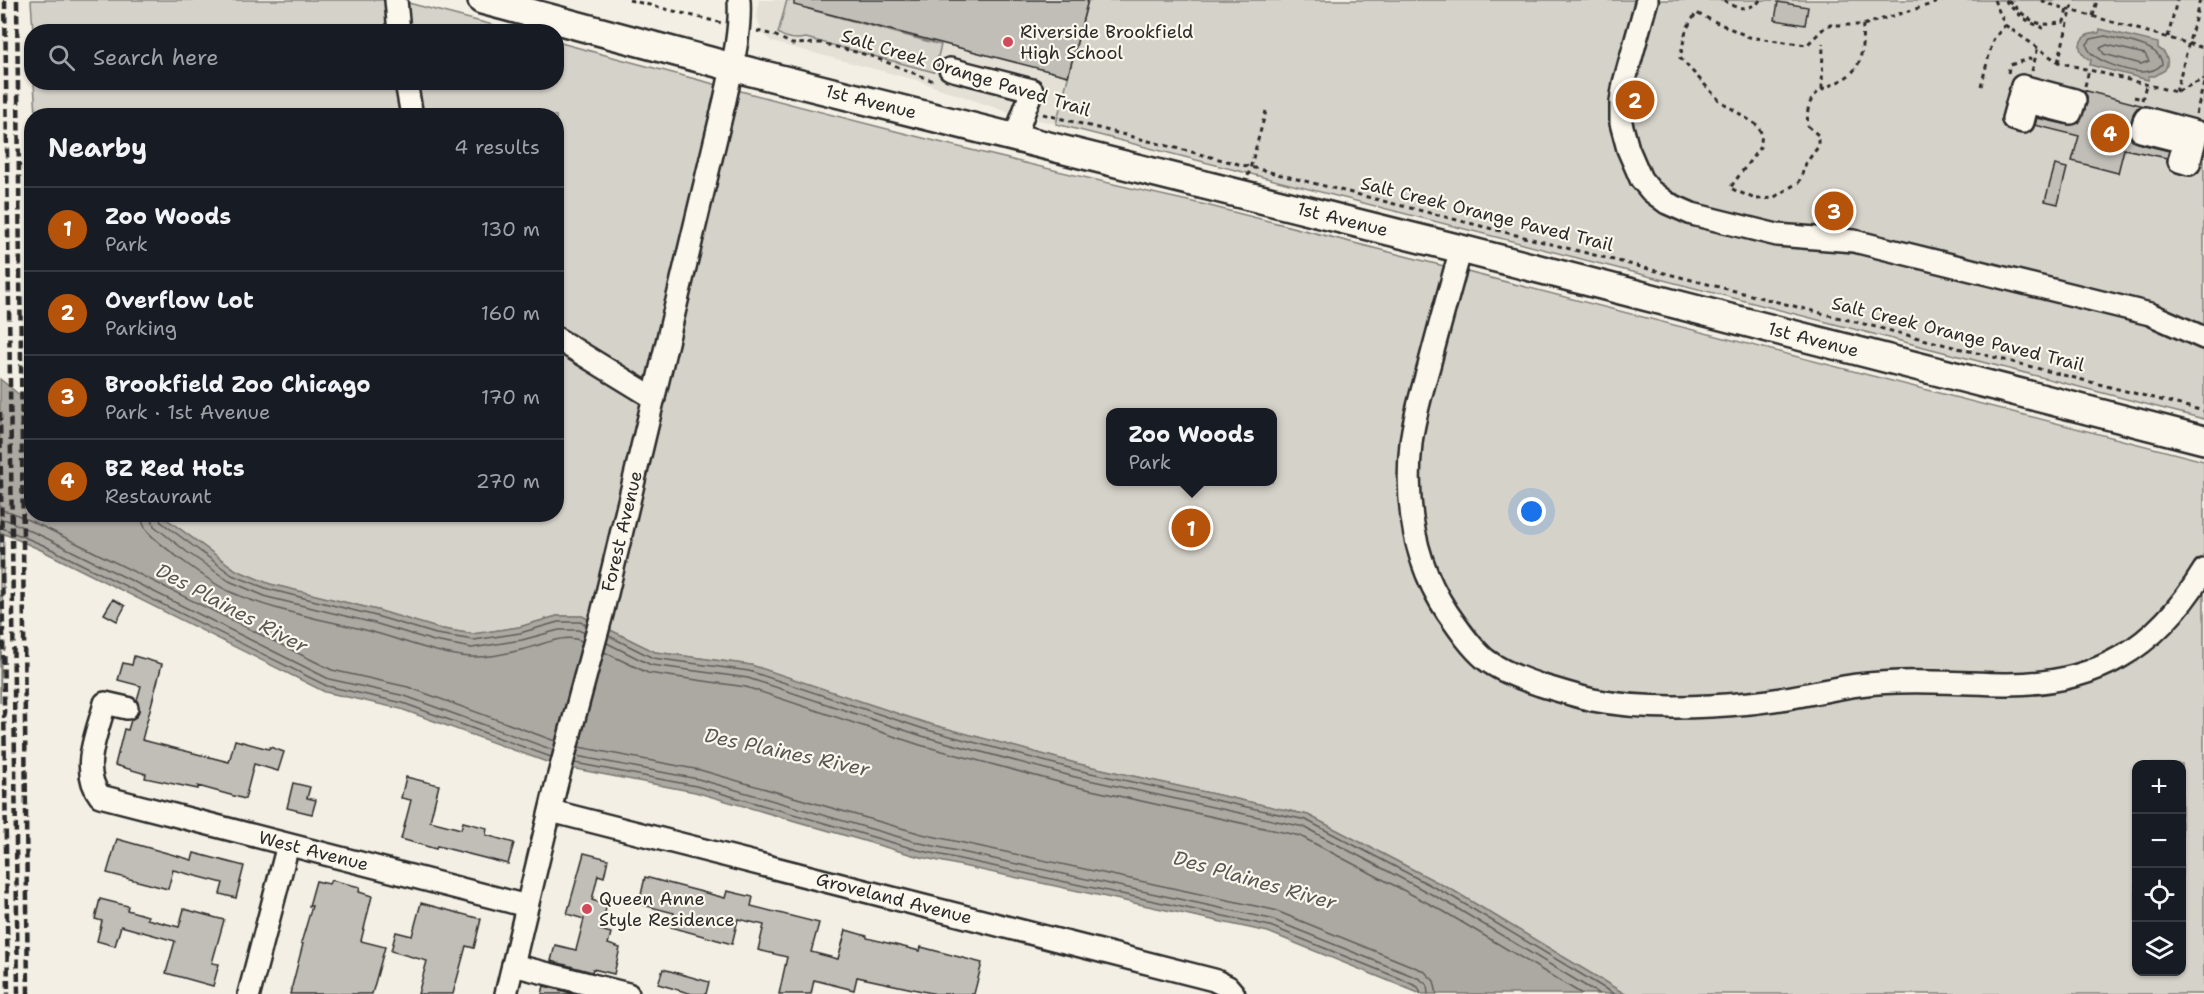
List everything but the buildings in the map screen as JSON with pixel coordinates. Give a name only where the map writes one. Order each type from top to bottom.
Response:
[{"type":"main road","name":"1st Avenue","points":[[482,0],[732,67],[1461,249],[2204,440]]},
{"type":"street","points":[[396,0],[398,24]]},
{"type":"street","name":"Forest Avenue","points":[[506,994],[557,782],[602,614],[732,67],[740,16],[739,0]]},
{"type":"street","points":[[1647,0],[1624,83],[1621,123],[1628,149],[1641,179],[1651,191],[1667,203],[1701,216],[1777,235],[1854,242],[2150,314],[2204,338]]},
{"type":"street","points":[[948,77],[1032,90],[1015,137]]},
{"type":"street","points":[[407,90],[411,108]]},
{"type":"street","points":[[1461,249],[1411,441],[1409,482],[1412,521],[1421,560],[1438,599],[1460,632],[1486,659],[1521,678],[1593,700],[1693,707],[1750,703],[1857,685],[1895,682],[2004,684],[2037,683],[2070,678],[2100,669],[2126,656],[2174,613],[2204,570]]},
{"type":"street","points":[[564,343],[654,398]]},
{"type":"street","name":"West Avenue","points":[[127,708],[105,703],[89,767],[92,786],[100,796],[527,906]]},
{"type":"street","name":"Groveland Avenue","points":[[551,811],[1214,980],[1228,987],[1234,994]]},
{"type":"street","points":[[249,994],[288,845]]},
{"type":"street","points":[[513,965],[628,994]]},
{"type":"path","points":[[629,0],[716,21]]},
{"type":"path","points":[[1724,0],[1730,6],[1743,9],[1757,4],[1760,0]]},
{"type":"path","points":[[1863,25],[1859,62],[1843,79],[1812,97],[1806,111],[1808,126],[1818,135],[1818,147],[1806,163],[1799,182],[1773,198],[1755,199],[1730,188],[1760,147],[1762,135],[1758,126],[1719,100],[1680,58],[1686,30],[1696,13],[1749,37],[1807,45],[1827,25],[1863,25],[1945,0]]},
{"type":"path","points":[[1994,0],[2005,25],[2058,62],[2176,92],[2204,79]]},
{"type":"path","points":[[2007,0],[2029,19],[2048,26],[2064,22],[2074,0]]},
{"type":"path","points":[[2007,0],[2017,13],[2028,22],[2042,27],[2041,29]]},
{"type":"path","points":[[2042,0],[2204,48]]},
{"type":"path","points":[[2093,16],[2097,0]]},
{"type":"path","points":[[2168,37],[2177,0]]},
{"type":"path","points":[[2176,92],[2200,0]]},
{"type":"path","points":[[2058,62],[2070,9]]},
{"type":"path","points":[[1981,86],[1993,39],[2005,25]]},
{"type":"path","name":"Salt Creek Orange Paved Trail","points":[[767,34],[792,44],[821,43],[948,77]]},
{"type":"path","points":[[1822,90],[1823,43]]},
{"type":"path","points":[[2080,92],[2089,70]]},
{"type":"path","points":[[2142,99],[2146,85]]},
{"type":"path","name":"Salt Creek Orange Paved Trail","points":[[1025,109],[2204,411]]},
{"type":"path","points":[[1243,194],[1266,111]]},
{"type":"shaded area","points":[[31,0],[397,0],[489,24],[33,24]]},
{"type":"shaded area","points":[[759,0],[1089,0],[1056,124],[1010,113],[916,80],[772,42],[762,33],[757,17]]},
{"type":"shaded area","points":[[787,0],[810,0],[808,9],[941,45],[934,72],[806,38],[785,37],[778,33]]},
{"type":"shaded area","points":[[1088,0],[2204,0],[2204,419],[1056,124]]},
{"type":"shaded area","points":[[564,44],[880,127],[1206,205],[2204,461],[2204,994],[1625,994],[1454,891],[1308,815],[1079,764],[926,723],[751,665],[655,652],[582,616],[557,616],[519,627],[473,634],[437,628],[377,610],[270,584],[236,570],[171,522],[564,522],[564,108],[36,108],[34,90],[564,90]]},
{"type":"shaded area","points":[[0,532],[4,534],[0,703]]},
{"type":"water","points":[[2100,29],[2158,43],[2158,48],[2167,58],[2165,70],[2155,76],[2149,76],[2148,80],[2090,65],[2091,60],[2085,57],[2080,43],[2086,36],[2099,33]]},
{"type":"water","name":"Des Plaines River","points":[[0,379],[24,398],[24,522],[171,522],[236,570],[270,584],[377,610],[437,628],[473,634],[519,627],[557,616],[582,616],[655,652],[751,665],[926,723],[1079,764],[1308,815],[1454,891],[1625,994],[1421,994],[1268,932],[916,856],[695,792],[555,765],[401,709],[325,692],[41,550],[0,532]]},
{"type":"railway","points":[[5,0],[18,994]]},
{"type":"railway","points":[[17,0],[28,994]]},
{"type":"railway","points":[[0,412],[8,994]]},
{"type":"place","name":"Riverside Brookfield High School","points":[[1008,42]]},
{"type":"place","name":"Overflow Lot","points":[[1635,100]]},
{"type":"place","name":"BZ Red Hots","points":[[2110,133]]},
{"type":"place","name":"Brookfield Zoo Chicago","points":[[1834,211]]},
{"type":"place","name":"Zoo Woods","points":[[1191,528]]},
{"type":"place","name":"Queen Anne Style Residence","points":[[587,909]]}]
